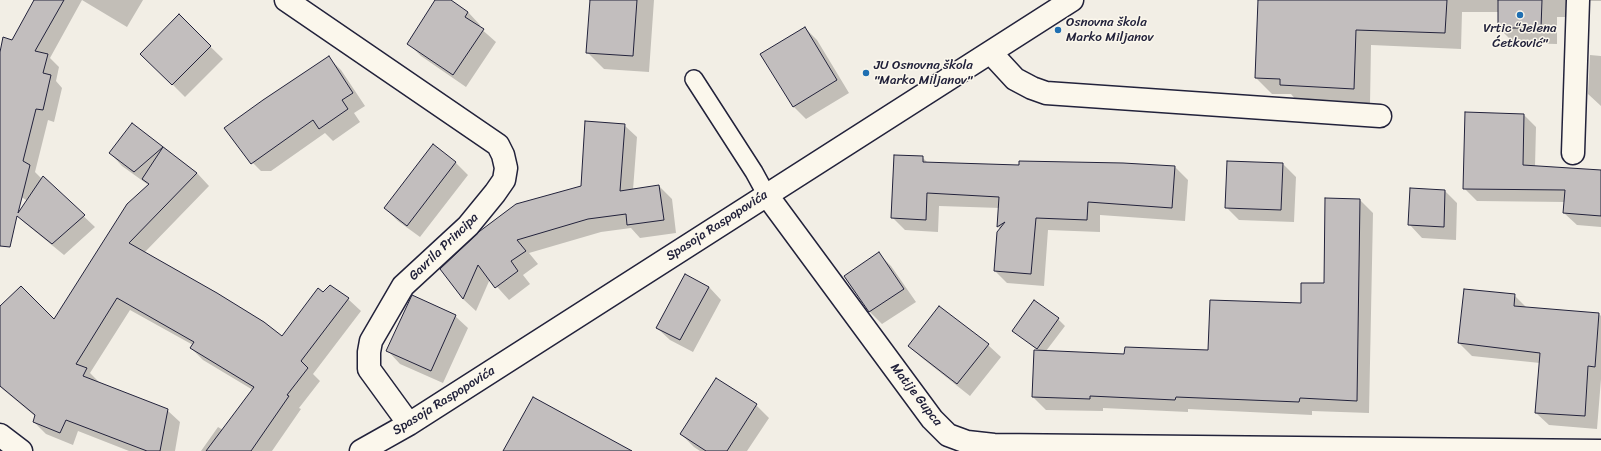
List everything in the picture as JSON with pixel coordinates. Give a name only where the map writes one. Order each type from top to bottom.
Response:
[{"type":"street","name":"Gavrila Principa","points":[[286,0],[498,146],[503,154],[506,168],[504,180],[495,193],[468,226],[403,286],[371,341],[369,352],[369,369],[409,424]]},
{"type":"street","name":"Spasoja Raspopovića","points":[[364,450],[409,424],[766,194],[1072,0]]},
{"type":"street","points":[[1573,153],[1578,0]]},
{"type":"street","points":[[991,52],[1015,79],[1046,93],[1380,116]]},
{"type":"street","name":"Matije Gupca","points":[[766,194],[932,419],[948,435],[967,442],[994,445],[1601,451]]},
{"type":"street","points":[[0,435],[21,451]]},
{"type":"lane","points":[[694,79],[754,172],[766,194]]},
{"type":"building","points":[[34,0],[64,0],[35,51],[48,54],[43,73],[51,75],[43,110],[36,109],[23,161],[30,165],[18,213],[43,176],[85,215],[52,244],[17,216],[10,247],[0,246],[0,52],[3,37],[12,40]]},
{"type":"building","points":[[435,0],[451,0],[468,12],[465,17],[484,29],[453,75],[407,44]]},
{"type":"building","points":[[590,0],[637,0],[633,56],[586,53]]},
{"type":"building","points":[[1258,0],[1447,0],[1445,33],[1356,30],[1354,89],[1280,85],[1280,79],[1255,78]]},
{"type":"building","name":"Vrtic “Jelena Ćetković\"","points":[[1498,0],[1542,0],[1541,28],[1498,28]]},
{"type":"building","points":[[179,14],[211,46],[172,85],[140,54]]},
{"type":"building","points":[[805,27],[837,80],[793,107],[760,54]]},
{"type":"building","points":[[329,56],[353,93],[342,100],[348,109],[319,129],[313,120],[251,164],[224,128]]},
{"type":"building","points":[[1465,112],[1524,114],[1523,165],[1601,170],[1601,216],[1563,213],[1565,190],[1463,189]]},
{"type":"building","points":[[585,121],[625,124],[620,191],[659,185],[664,220],[627,225],[626,214],[588,219],[517,240],[526,251],[511,261],[518,271],[495,288],[478,265],[463,299],[440,269],[480,231],[516,204],[581,186]]},
{"type":"building","points":[[132,123],[197,173],[129,243],[217,293],[264,322],[282,336],[318,288],[323,292],[330,285],[349,298],[301,361],[308,368],[287,395],[289,396],[251,451],[206,451],[254,387],[190,348],[194,342],[117,298],[76,364],[87,368],[83,376],[168,409],[160,451],[147,451],[66,420],[60,433],[33,422],[35,415],[0,386],[0,306],[21,286],[54,319],[127,204],[149,184],[142,179],[163,147],[134,172],[109,153]]},
{"type":"building","points":[[433,144],[456,162],[407,226],[384,208]]},
{"type":"building","points":[[894,155],[923,156],[923,162],[1019,165],[1019,161],[1123,163],[1175,166],[1172,208],[1088,202],[1087,220],[1036,218],[1031,274],[994,271],[997,232],[1005,222],[997,227],[999,197],[927,193],[926,220],[891,218]]},
{"type":"building","points":[[1227,161],[1283,163],[1281,210],[1225,208]]},
{"type":"building","points":[[1410,188],[1445,190],[1444,227],[1408,225]]},
{"type":"building","points":[[1325,198],[1360,199],[1357,401],[1300,398],[1299,402],[1176,397],[1175,400],[1090,396],[1090,399],[1032,397],[1034,350],[1124,354],[1125,347],[1208,350],[1210,300],[1301,303],[1301,283],[1324,283]]},
{"type":"building","points":[[879,252],[904,289],[869,312],[844,276]]},
{"type":"building","points":[[685,274],[709,287],[680,340],[656,328]]},
{"type":"building","points":[[1464,289],[1515,294],[1514,306],[1599,313],[1595,367],[1588,366],[1585,416],[1535,413],[1540,353],[1458,343]]},
{"type":"building","points":[[412,295],[456,315],[431,371],[386,351]]},
{"type":"building","points":[[1034,300],[1059,318],[1037,349],[1012,331]]},
{"type":"building","points":[[939,306],[989,344],[957,384],[908,346]]},
{"type":"building","points":[[716,378],[757,404],[727,451],[706,451],[680,434]]},
{"type":"building","points":[[533,397],[632,451],[503,451]]},
{"type":"place","name":"Vrtic “Jelena Ćetković\"","points":[[1520,15]]},
{"type":"place","name":"Osnovna škola Marko Miljanov","points":[[1058,30]]},
{"type":"place","name":"JU Osnovna škola \"Marko Miljanov\"","points":[[866,73]]}]
